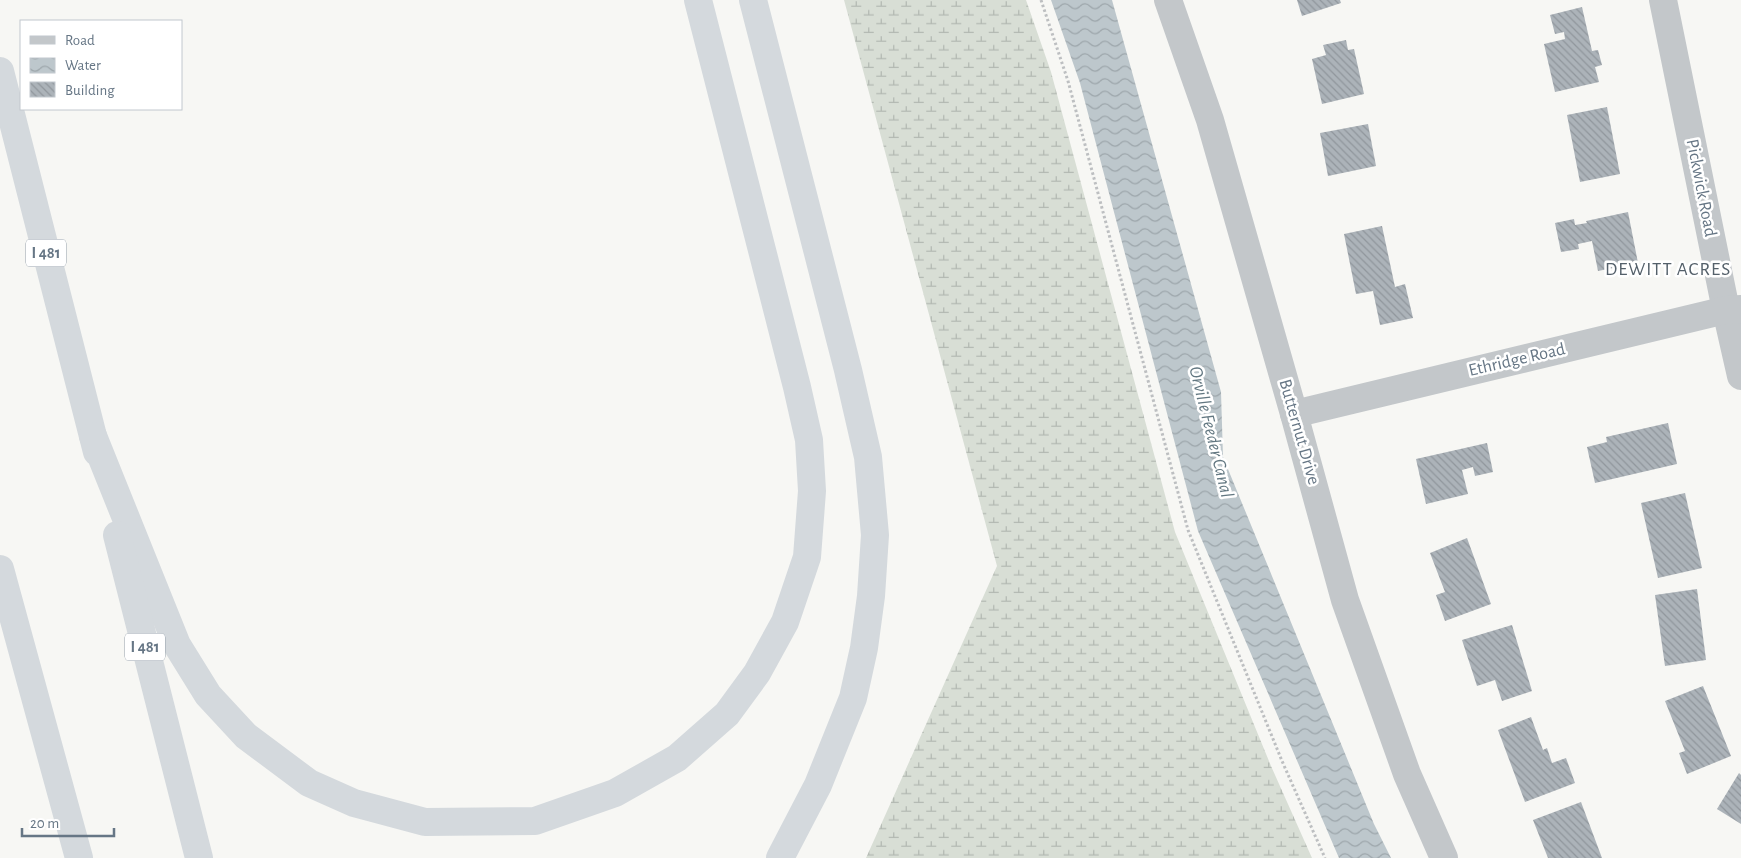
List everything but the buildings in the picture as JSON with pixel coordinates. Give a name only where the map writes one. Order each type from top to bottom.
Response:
[{"type":"highway","points":[[93,436],[177,645],[208,695],[246,736],[309,783],[354,803],[425,822],[535,821],[615,792],[677,758],[727,714],[757,673],[785,622],[807,557],[812,491],[809,440],[799,396],[698,0]]},
{"type":"highway","points":[[753,0],[846,360],[866,447],[874,535],[871,596],[864,648],[853,698],[818,785],[780,858]]},
{"type":"highway","name":"I 481","points":[[0,71],[199,858]]},
{"type":"highway","points":[[0,568],[79,858]]},
{"type":"street","name":"Butternut Drive","points":[[1168,0],[1210,120],[1345,600],[1407,774],[1444,858]]},
{"type":"street","name":"Pickwick Road","points":[[1663,0],[1734,310],[1741,376]]},
{"type":"street","name":"Ethridge Road","points":[[1294,414],[1734,310]]},
{"type":"path","points":[[1041,0],[1068,81],[1188,530],[1282,761],[1325,858]]},
{"type":"green space","points":[[844,0],[1026,0],[1051,72],[1175,532],[1271,766],[1312,858],[866,858],[997,566]]},
{"type":"water","name":"Orville Feeder Canal","points":[[1051,0],[1112,0],[1221,392],[1223,457],[1374,824],[1391,858],[1339,858],[1198,531],[1080,83]]},
{"type":"district","name":"DEWITT ACRES","points":[[1668,269]]}]
